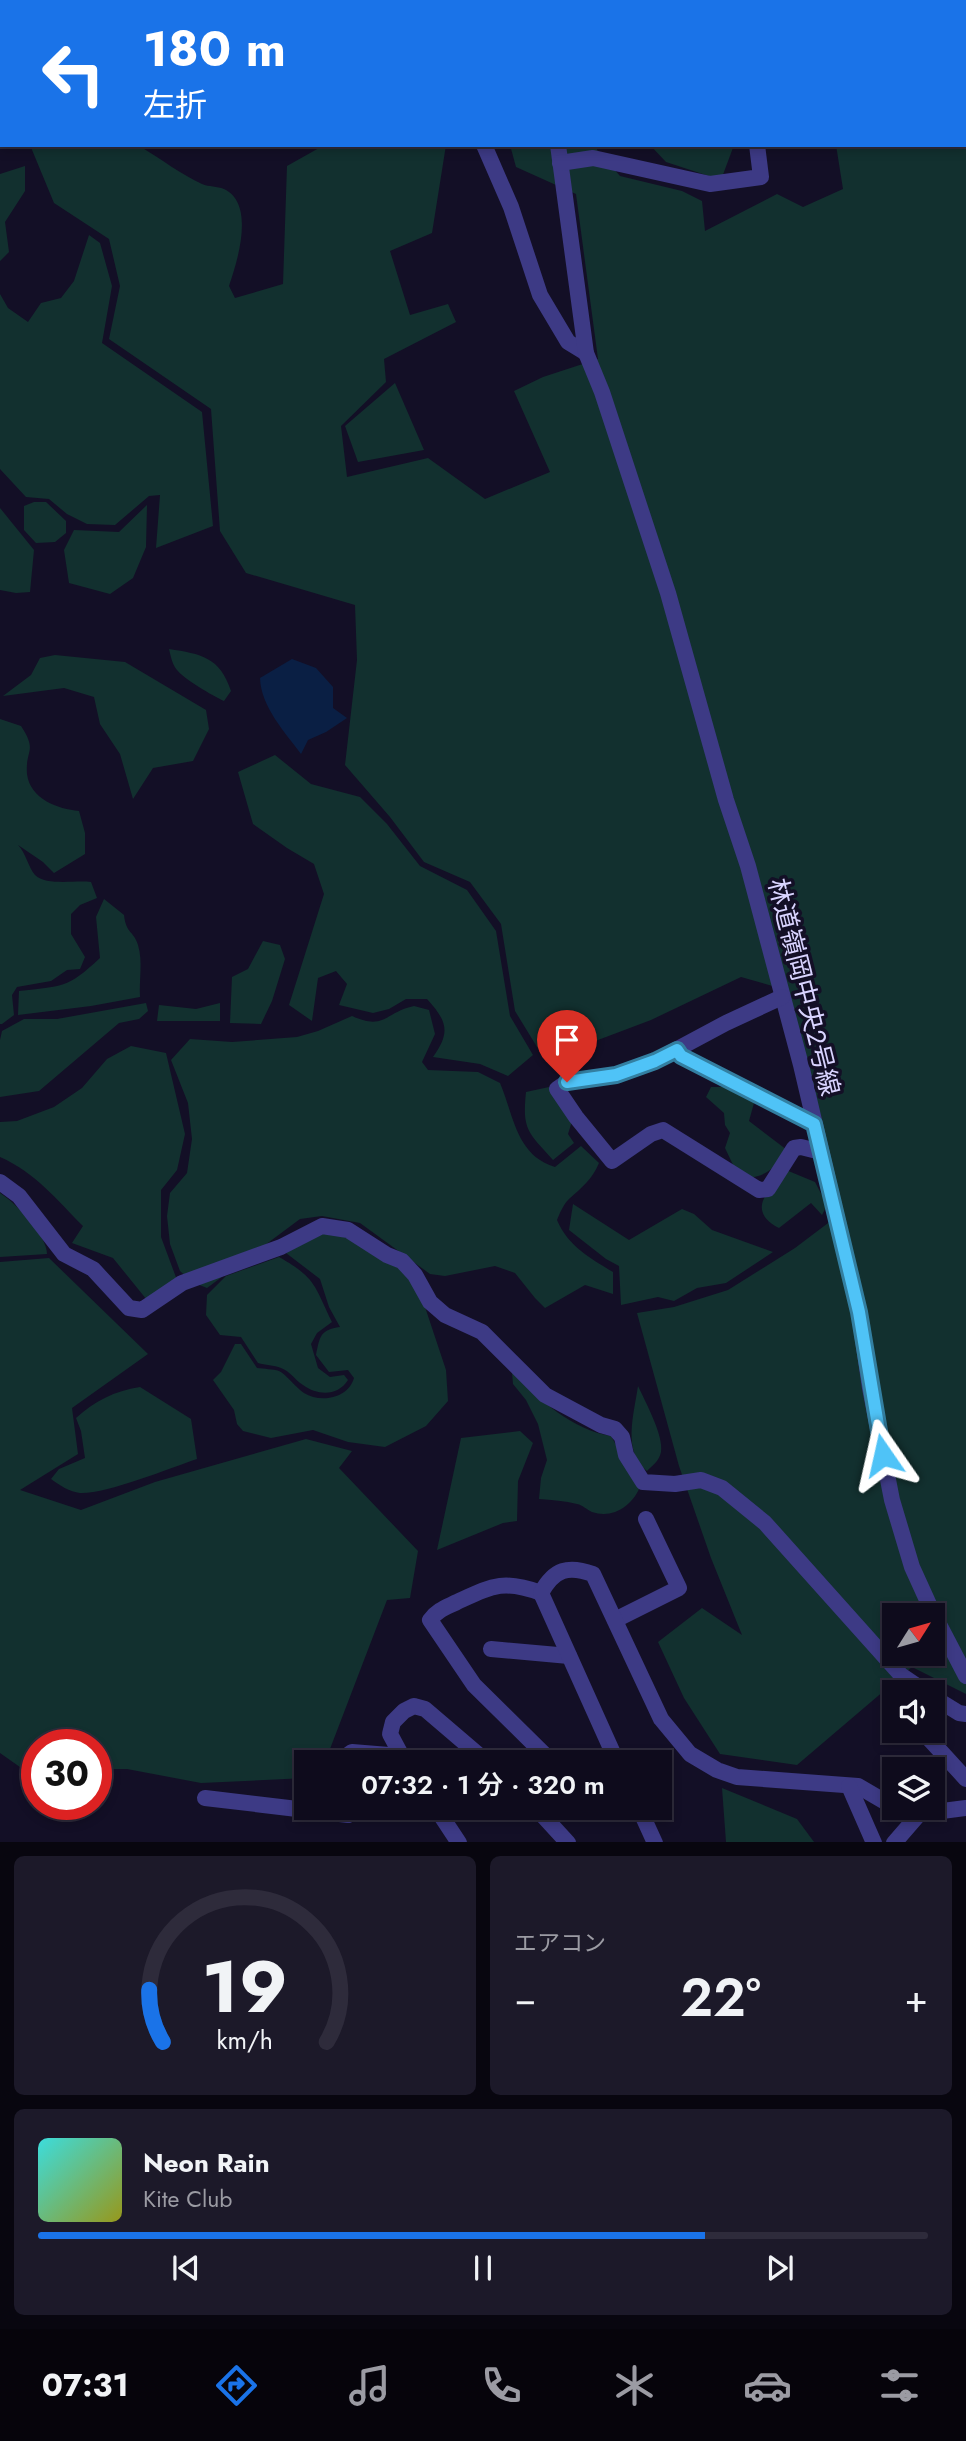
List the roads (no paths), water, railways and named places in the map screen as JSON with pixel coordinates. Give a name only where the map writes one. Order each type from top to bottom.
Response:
[{"type":"street","points":[[485,147],[511,207],[540,295],[568,342],[586,353]]},
{"type":"street","points":[[558,147],[586,353]]},
{"type":"street","points":[[560,163],[593,158],[710,184],[761,177],[757,147]]},
{"type":"street","name":"林道嶺岡中央2号線","points":[[586,353],[602,392],[668,593],[726,800],[748,866],[802,1065],[859,1312],[870,1388],[892,1500],[912,1566],[966,1676]]},
{"type":"street","points":[[782,996],[655,1061],[616,1075],[567,1082],[557,1089],[612,1161],[651,1134],[663,1130],[759,1191],[768,1189],[794,1148],[821,1152]]},
{"type":"street","points":[[677,1050],[681,1056],[814,1124]]},
{"type":"street","points":[[0,1182],[19,1196],[64,1254],[93,1269],[129,1308],[142,1310],[182,1283],[281,1247],[322,1226],[348,1230],[387,1255],[402,1261],[415,1275],[430,1302],[445,1315],[482,1332],[545,1395],[601,1425],[615,1429],[622,1437],[626,1455],[643,1482],[675,1485],[701,1480],[722,1488],[765,1523],[908,1680]]},
{"type":"street","points":[[615,1620],[679,1588],[646,1518]]},
{"type":"street","points":[[541,1593],[548,1581],[562,1571],[576,1568],[593,1574],[661,1719],[690,1754],[716,1770],[737,1777],[858,1786],[882,1800]]},
{"type":"street","points":[[540,1750],[474,1685],[430,1620],[441,1609],[490,1586],[522,1586],[541,1593],[612,1750]]},
{"type":"street","points":[[491,1649],[569,1656]]},
{"type":"street","points":[[945,1704],[966,1714]]},
{"type":"street","points":[[398,1750],[390,1734],[393,1722],[414,1706],[425,1709],[473,1750]]},
{"type":"street","points":[[933,1743],[966,1779]]},
{"type":"street","points":[[849,1786],[874,1842]]},
{"type":"street","points":[[205,1798],[294,1809]]},
{"type":"street","points":[[945,1810],[966,1808]]},
{"type":"street","points":[[444,1820],[458,1842]]},
{"type":"street","points":[[548,1820],[567,1842]]},
{"type":"street","points":[[644,1820],[655,1842]]},
{"type":"street","points":[[895,1842],[914,1820]]},
{"type":"water","points":[[292,659],[316,668],[333,687],[333,708],[347,718],[308,740],[301,754],[269,709],[261,689],[260,678]]}]
